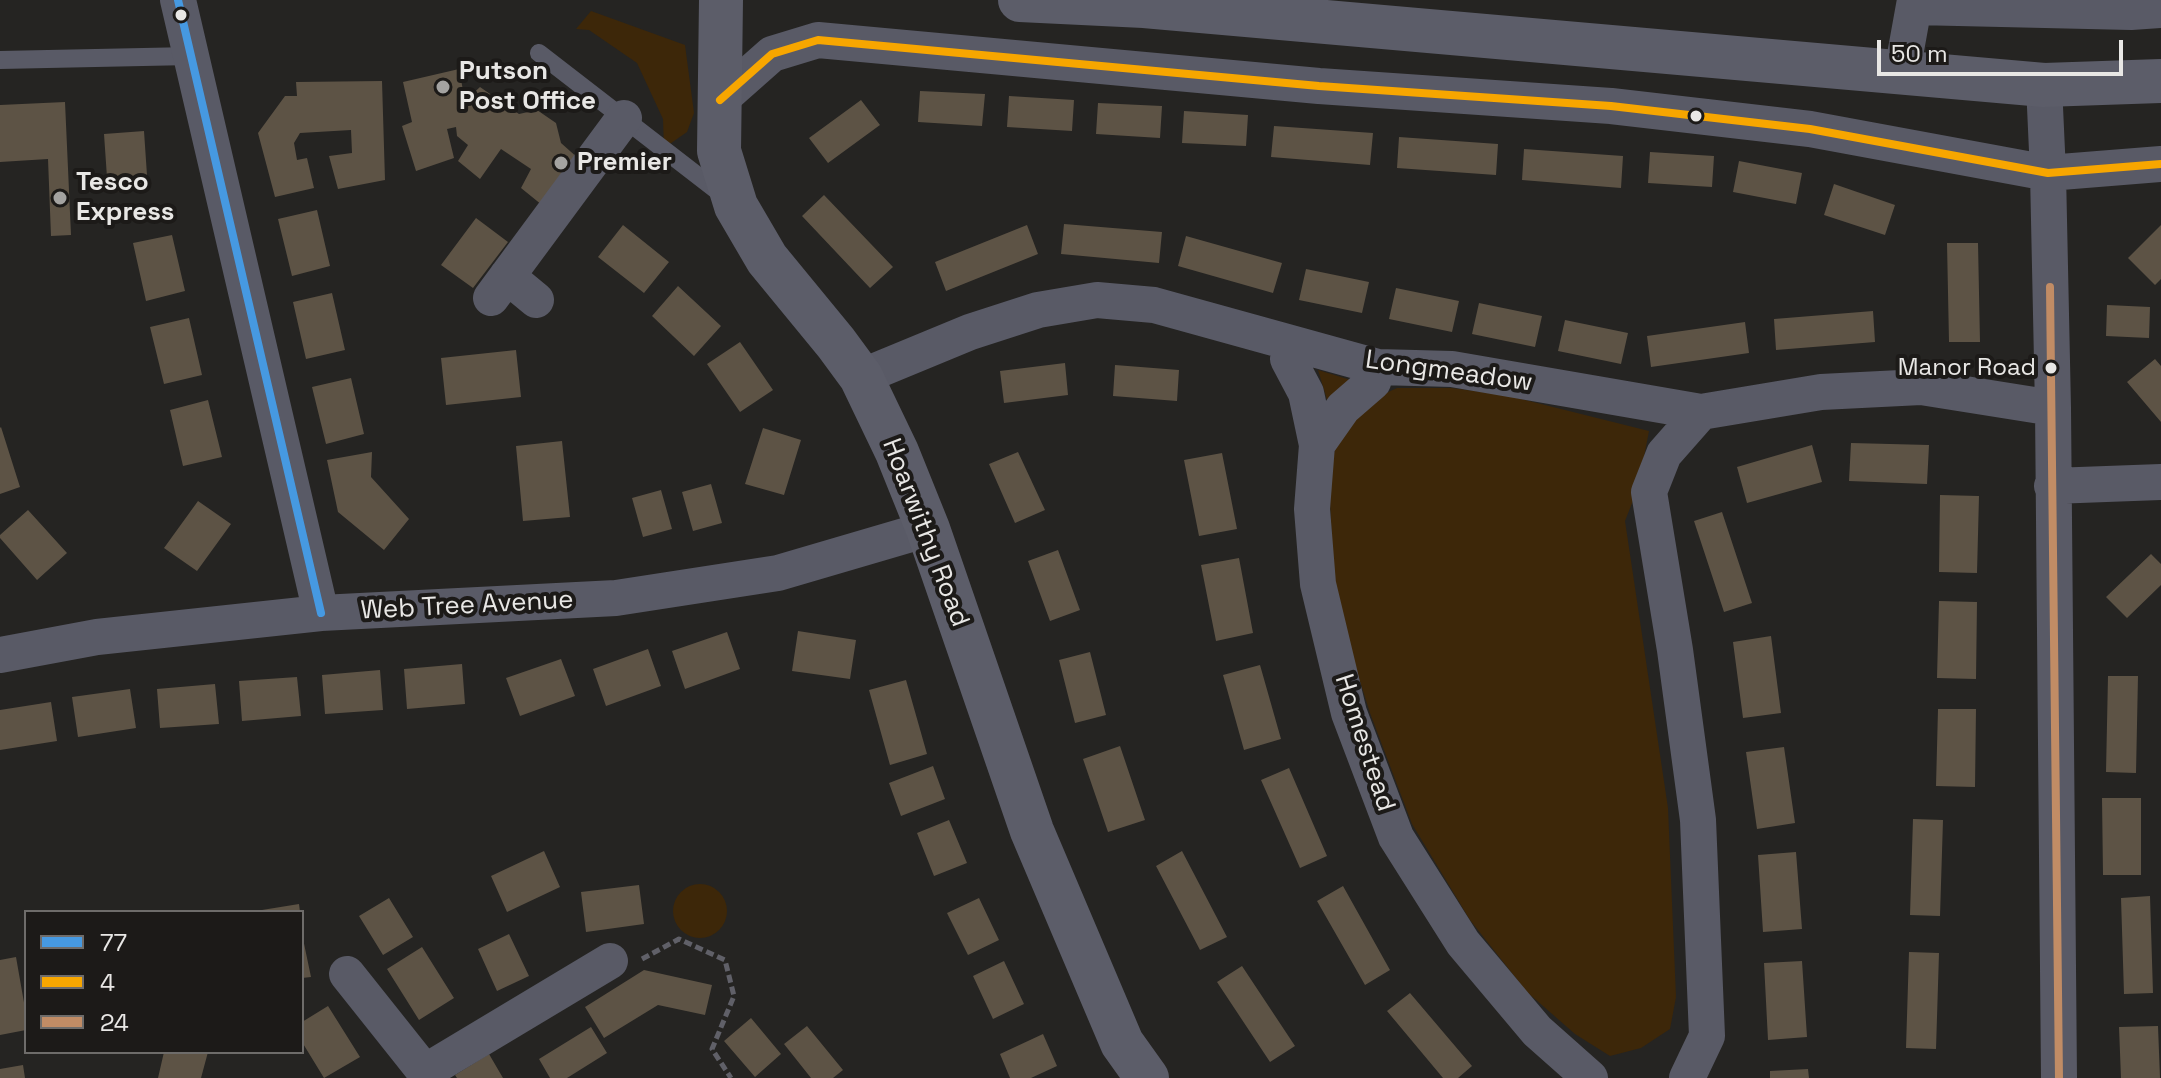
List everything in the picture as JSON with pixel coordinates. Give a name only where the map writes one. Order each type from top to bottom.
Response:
[{"type":"street","points":[[178,0],[321,613]]},
{"type":"street","name":"Hoarwithy Road","points":[[721,0],[719,151],[736,206],[767,259],[861,377],[897,452],[928,529],[1032,831],[1122,1043],[1147,1078]]},
{"type":"street","points":[[1020,0],[1144,3],[2044,85],[2161,81]]},
{"type":"street","points":[[1902,72],[1915,3],[2131,12],[2161,10]]},
{"type":"street","points":[[720,100],[772,54],[818,40],[1319,86],[1611,106],[1810,129],[2048,173],[2161,164]]},
{"type":"street","points":[[2044,85],[2053,408],[2059,1078]]},
{"type":"street","points":[[536,300],[499,287],[624,118]]},
{"type":"street","name":"Longmeadow","points":[[861,377],[970,332],[1038,310],[1097,300],[1154,305],[1378,367],[1452,369],[1701,412],[1821,392],[1921,387],[2053,408]]},
{"type":"street","name":"Homestead","points":[[1291,345],[1288,359],[1306,393],[1317,445],[1312,509],[1318,584],[1349,713],[1396,837],[1463,943],[1537,1031],[1590,1078]]},
{"type":"street","points":[[1317,445],[1343,408],[1373,382],[1378,367]]},
{"type":"street","points":[[1687,1078],[1707,1036],[1698,820],[1649,492],[1664,454],[1701,412]]},
{"type":"street","points":[[2052,486],[2161,482]]},
{"type":"street","name":"Web Tree Avenue","points":[[0,655],[97,637],[321,613],[616,598],[778,573],[928,529]]},
{"type":"street","points":[[347,974],[425,1075],[610,961]]},
{"type":"lane","points":[[539,53],[736,206]]},
{"type":"lane","points":[[0,60],[191,56]]},
{"type":"path","points":[[610,961],[624,969],[679,939],[725,960],[734,996],[712,1049],[731,1078]]},
{"type":"shaded area","points":[[591,11],[685,45],[694,113],[687,132],[664,148],[663,119],[637,63],[589,30],[576,29]]},
{"type":"shaded area","points":[[1318,370],[1354,381],[1329,406]]},
{"type":"shaded area","points":[[1397,388],[1451,388],[1505,395],[1649,431],[1638,488],[1625,521],[1668,808],[1676,997],[1670,1029],[1641,1048],[1610,1056],[1575,1034],[1527,992],[1470,920],[1412,824],[1370,713],[1335,602],[1329,481],[1336,443],[1369,401]]},
{"type":"shaded area","points":[[700,884],[719,892],[727,911],[719,930],[700,938],[681,930],[673,911],[681,892]]},
{"type":"building","points":[[459,69],[465,101],[480,87],[519,114],[537,110],[556,123],[561,143],[579,159],[542,205],[521,188],[531,169],[501,149],[480,179],[458,161],[468,145],[457,136],[456,127],[447,129],[454,158],[416,171],[402,126],[412,122],[403,82]]},
{"type":"building","points":[[382,81],[385,180],[338,189],[329,156],[352,153],[351,130],[300,133],[294,143],[297,160],[307,158],[314,188],[275,197],[258,133],[285,96],[297,96],[296,82]]},
{"type":"building","points":[[920,91],[985,94],[982,126],[918,122]]},
{"type":"building","points":[[1009,96],[1074,100],[1072,131],[1007,127]]},
{"type":"building","points":[[861,100],[880,125],[828,163],[809,138]]},
{"type":"building","name":"Tesco Express","points":[[65,102],[71,235],[51,236],[48,159],[0,162],[0,105]]},
{"type":"building","points":[[1098,103],[1162,106],[1160,138],[1096,134]]},
{"type":"building","points":[[1184,111],[1248,115],[1246,146],[1182,143]]},
{"type":"building","points":[[1274,126],[1373,133],[1370,165],[1271,157]]},
{"type":"building","points":[[144,131],[148,190],[108,192],[104,134]]},
{"type":"building","points":[[1399,137],[1498,144],[1496,175],[1397,168]]},
{"type":"building","points":[[1524,149],[1623,156],[1621,188],[1522,180]]},
{"type":"building","points":[[1650,152],[1714,156],[1712,187],[1648,183]]},
{"type":"building","points":[[1739,161],[1802,173],[1796,204],[1733,192]]},
{"type":"building","points":[[1834,184],[1895,205],[1885,235],[1824,215]]},
{"type":"building","points":[[824,195],[893,267],[870,288],[802,216]]},
{"type":"building","points":[[317,210],[330,266],[292,276],[278,219]]},
{"type":"building","points":[[476,218],[508,242],[473,288],[441,265]]},
{"type":"building","points":[[1064,224],[1162,232],[1159,263],[1061,254]]},
{"type":"building","points":[[623,225],[669,262],[644,293],[598,257]]},
{"type":"building","points":[[1027,225],[1038,254],[946,291],[935,262]]},
{"type":"building","points":[[2161,225],[2161,279],[2155,285],[2128,258]]},
{"type":"building","points":[[172,235],[185,291],[146,301],[133,243]]},
{"type":"building","points":[[1186,236],[1282,263],[1273,293],[1178,266]]},
{"type":"building","points":[[1947,243],[1978,243],[1980,342],[1949,342]]},
{"type":"building","points":[[1306,269],[1369,282],[1362,313],[1299,300]]},
{"type":"building","points":[[678,286],[721,326],[694,356],[652,316]]},
{"type":"building","points":[[1396,288],[1459,301],[1452,332],[1389,319]]},
{"type":"building","points":[[332,293],[345,350],[306,359],[293,302]]},
{"type":"building","points":[[1479,303],[1542,316],[1535,347],[1472,334]]},
{"type":"building","points":[[2107,305],[2150,307],[2149,338],[2106,336]]},
{"type":"building","points":[[1873,311],[1875,342],[1776,350],[1774,319]]},
{"type":"building","points":[[189,318],[202,375],[164,384],[150,327]]},
{"type":"building","points":[[1565,320],[1628,333],[1621,364],[1558,351]]},
{"type":"building","points":[[1745,322],[1749,353],[1651,367],[1647,336]]},
{"type":"building","points":[[740,342],[773,390],[740,412],[707,364]]},
{"type":"building","points":[[516,350],[521,397],[446,405],[441,358]]},
{"type":"building","points":[[2155,359],[2161,366],[2161,422],[2127,382]]},
{"type":"building","points":[[1065,363],[1068,395],[1004,403],[1000,371]]},
{"type":"building","points":[[1115,365],[1179,370],[1177,401],[1113,396]]},
{"type":"building","points":[[351,378],[364,434],[326,444],[312,387]]},
{"type":"building","points":[[208,400],[222,457],[183,466],[170,410]]},
{"type":"building","points":[[0,428],[20,487],[0,494]]},
{"type":"building","points":[[763,428],[801,440],[784,495],[745,484]]},
{"type":"building","points":[[562,441],[570,517],[523,521],[516,446]]},
{"type":"building","points":[[1851,443],[1929,445],[1927,484],[1849,481]]},
{"type":"building","points":[[1812,445],[1822,482],[1747,503],[1737,467]]},
{"type":"building","points":[[372,452],[371,477],[409,519],[384,550],[338,512],[327,460]]},
{"type":"building","points":[[1018,452],[1045,510],[1015,523],[989,464]]},
{"type":"building","points":[[1222,453],[1237,529],[1199,536],[1184,460]]},
{"type":"building","points":[[711,484],[722,523],[693,531],[682,492]]},
{"type":"building","points":[[661,490],[672,529],[643,537],[632,498]]},
{"type":"building","points":[[1940,495],[1979,496],[1977,573],[1939,572]]},
{"type":"building","points":[[198,501],[231,524],[197,571],[164,548]]},
{"type":"building","points":[[28,510],[67,553],[37,580],[0,538]]},
{"type":"building","points":[[1722,512],[1752,603],[1724,612],[1694,521]]},
{"type":"building","points":[[1058,550],[1080,610],[1050,621],[1028,561]]},
{"type":"building","points":[[2151,554],[2161,564],[2161,585],[2127,618],[2106,597]]},
{"type":"building","points":[[1239,558],[1253,633],[1216,641],[1201,565]]},
{"type":"building","points":[[1939,601],[1977,602],[1976,679],[1937,678]]},
{"type":"building","points":[[798,631],[856,640],[850,679],[792,671]]},
{"type":"building","points":[[727,632],[740,669],[685,689],[672,651]]},
{"type":"building","points":[[1771,636],[1781,713],[1743,718],[1733,642]]},
{"type":"building","points":[[648,649],[661,686],[606,706],[593,669]]},
{"type":"building","points":[[1090,652],[1106,715],[1075,723],[1059,660]]},
{"type":"building","points":[[561,659],[575,696],[520,716],[506,678]]},
{"type":"building","points":[[462,664],[465,704],[407,709],[404,669]]},
{"type":"building","points":[[1260,665],[1281,739],[1244,750],[1223,675]]},
{"type":"building","points":[[380,670],[383,710],[325,714],[322,675]]},
{"type":"building","points":[[2108,676],[2138,676],[2136,773],[2106,772]]},
{"type":"building","points":[[297,677],[301,716],[242,721],[239,681]]},
{"type":"building","points":[[906,680],[927,754],[890,765],[869,690]]},
{"type":"building","points":[[215,684],[219,724],[160,728],[157,689]]},
{"type":"building","points":[[130,689],[136,728],[78,737],[72,697]]},
{"type":"building","points":[[51,702],[57,741],[0,750],[0,710]]},
{"type":"building","points":[[1938,709],[1976,709],[1975,787],[1936,786]]},
{"type":"building","points":[[1120,746],[1145,820],[1108,832],[1083,759]]},
{"type":"building","points":[[1784,747],[1795,823],[1757,829],[1746,752]]},
{"type":"building","points":[[933,766],[945,799],[901,816],[889,783]]},
{"type":"building","points":[[1289,768],[1327,856],[1300,868],[1261,780]]},
{"type":"building","points":[[2102,798],[2141,798],[2141,875],[2103,875]]},
{"type":"building","points":[[1913,819],[1943,820],[1940,916],[1910,915]]},
{"type":"building","points":[[949,820],[967,863],[934,876],[917,833]]},
{"type":"building","points":[[544,851],[560,887],[507,912],[491,876]]},
{"type":"building","points":[[1182,851],[1227,937],[1200,950],[1156,866]]},
{"type":"building","points":[[1796,852],[1802,929],[1763,932],[1758,855]]},
{"type":"building","points":[[639,885],[644,924],[586,932],[581,892]]},
{"type":"building","points":[[1343,886],[1390,970],[1365,985],[1317,901]]},
{"type":"building","points":[[2150,896],[2153,993],[2124,994],[2121,898]]},
{"type":"building","points":[[389,898],[413,937],[383,955],[359,916]]},
{"type":"building","points":[[979,898],[999,940],[968,955],[947,913]]},
{"type":"building","points":[[299,904],[300,910],[262,910]]},
{"type":"building","points":[[509,934],[529,976],[497,991],[478,949]]},
{"type":"building","points":[[304,944],[311,977],[304,978]]},
{"type":"building","points":[[422,947],[454,998],[419,1020],[387,969]]},
{"type":"building","points":[[1909,952],[1939,953],[1936,1049],[1906,1048]]},
{"type":"building","points":[[16,957],[24,1003],[24,1030],[0,1035],[0,960]]},
{"type":"building","points":[[1004,961],[1024,1004],[993,1019],[973,976]]},
{"type":"building","points":[[1802,961],[1807,1037],[1768,1040],[1764,963]]},
{"type":"building","points":[[1242,966],[1295,1046],[1270,1062],[1217,982]]},
{"type":"building","points":[[644,970],[712,985],[705,1015],[658,1005],[604,1038],[585,1007]]},
{"type":"building","points":[[1410,993],[1472,1066],[1458,1078],[1443,1078],[1387,1011]]},
{"type":"building","points":[[328,1006],[360,1057],[324,1078],[304,1045],[304,1021]]},
{"type":"building","points":[[751,1018],[781,1054],[755,1077],[724,1041]]},
{"type":"building","points":[[807,1026],[843,1070],[833,1078],[811,1078],[784,1044]]},
{"type":"building","points":[[2158,1026],[2160,1078],[2121,1078],[2119,1027]]},
{"type":"building","points":[[591,1027],[607,1053],[567,1078],[550,1078],[539,1059]]},
{"type":"building","points":[[1043,1034],[1057,1066],[1031,1078],[1010,1078],[1000,1054]]},
{"type":"building","points":[[164,1054],[207,1054],[201,1078],[158,1078]]},
{"type":"building","points":[[489,1054],[503,1078],[457,1078],[455,1075]]},
{"type":"building","points":[[23,1065],[25,1078],[0,1078],[0,1069]]},
{"type":"building","points":[[1808,1069],[1809,1078],[1770,1078],[1770,1071]]},
{"type":"transit line","name":"77","points":[[178,0],[321,613]]},
{"type":"transit line","name":"4","points":[[720,100],[772,54],[818,40],[1319,86],[1611,106],[1810,129],[2048,173],[2161,164]]},
{"type":"transit line","name":"24","points":[[2050,287],[2059,1078]]},
{"type":"place","name":"Putson Post Office","points":[[443,87]]},
{"type":"place","name":"Premier","points":[[561,163]]},
{"type":"place","name":"Tesco Express","points":[[60,198]]},
{"type":"place","name":"Manor Road","points":[[2051,368]]}]
